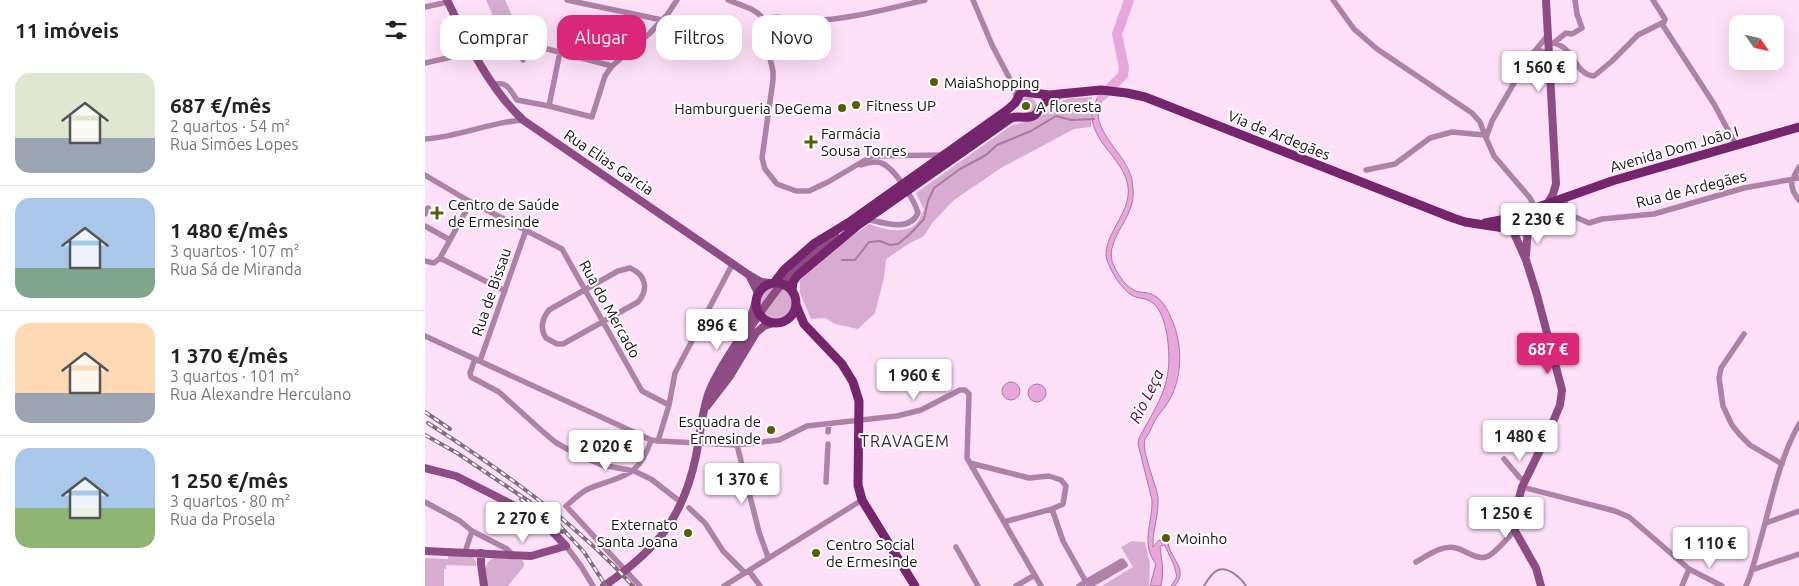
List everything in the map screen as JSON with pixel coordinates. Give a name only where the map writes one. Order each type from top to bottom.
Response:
[{"type":"main road","points":[[1546,0],[1551,40],[1549,58],[1556,184],[1555,202]]},
{"type":"main road","name":"Rua Elias Garcia","points":[[447,1],[454,15]]},
{"type":"main road","name":"Rua Elias Garcia","points":[[478,60],[510,108],[523,120],[749,275],[761,282],[772,283]]},
{"type":"main road","name":"Via de Ardegães","points":[[706,408],[724,372],[771,298],[793,272],[814,252],[858,222],[945,154],[1006,111],[1025,92],[1049,95],[1089,90],[1127,93],[1160,102],[1453,218],[1512,230]]},
{"type":"main road","points":[[1034,93],[1038,96],[1041,106]]},
{"type":"main road","name":"Via de Ardegães","points":[[910,183],[1011,118],[1036,115],[1041,106],[1048,100],[1065,93]]},
{"type":"main road","points":[[1016,100],[1015,108],[1021,116]]},
{"type":"main road","name":"Avenida Dom João I","points":[[1515,217],[1612,181],[1799,127]]},
{"type":"main road","points":[[1555,202],[1553,194],[1556,184]]},
{"type":"main road","name":"Via de Ardegães","points":[[792,290],[793,282],[797,276],[858,222],[898,192]]},
{"type":"main road","name":"Avenida Dom João I","points":[[1529,226],[1538,213],[1555,202]]},
{"type":"main road","points":[[1526,260],[1529,226],[1525,216],[1515,217],[1509,223],[1526,260],[1562,390],[1560,405],[1524,484],[1516,509],[1515,531],[1536,568],[1541,586]]},
{"type":"main road","name":"Via de Ardegães","points":[[1478,224],[1515,217]]},
{"type":"main road","name":"Via de Ardegães","points":[[772,283],[815,243],[858,222]]},
{"type":"main road","points":[[1512,230],[1523,232],[1529,226]]},
{"type":"main road","name":"Rua Elias Garcia","points":[[749,275],[757,296]]},
{"type":"main road","points":[[604,586],[641,558],[669,526],[684,500],[693,470],[709,393],[719,369],[752,315],[757,296],[766,286],[772,283],[782,284],[792,290],[804,324],[842,364],[853,382],[859,401],[858,485],[862,500],[915,586]]},
{"type":"main road","points":[[757,296],[758,312],[762,317],[773,323]]},
{"type":"main road","points":[[706,408],[757,333],[764,326],[781,322],[788,318],[792,315],[796,305]]},
{"type":"main road","points":[[788,318],[804,324]]},
{"type":"main road","points":[[425,468],[456,476],[527,512],[550,529],[566,546],[535,556],[425,551]]},
{"type":"main road","points":[[481,553],[481,571],[484,586]]},
{"type":"street","points":[[567,0],[656,19]]},
{"type":"street","points":[[666,15],[677,0]]},
{"type":"street","points":[[728,0],[762,15]]},
{"type":"street","points":[[831,19],[925,0]]},
{"type":"street","points":[[973,0],[992,45],[1012,83],[1016,100]]},
{"type":"street","points":[[1333,0],[1355,29],[1377,49],[1472,113],[1480,122],[1494,156],[1531,198],[1535,208]]},
{"type":"street","points":[[1485,137],[1492,121],[1527,61],[1536,51],[1551,40],[1566,33],[1572,34],[1582,28],[1575,0]]},
{"type":"street","points":[[1653,0],[1736,145]]},
{"type":"street","points":[[425,7],[447,1]]},
{"type":"street","points":[[1551,40],[1562,45],[1585,73],[1594,76],[1613,62],[1638,35],[1664,22]]},
{"type":"street","points":[[493,84],[503,83],[507,85],[517,100],[591,117],[605,76],[612,66],[656,26]]},
{"type":"street","points":[[1536,51],[1544,52],[1549,58]]},
{"type":"street","points":[[425,63],[440,60]]},
{"type":"street","points":[[549,106],[558,60]]},
{"type":"street","points":[[590,60],[612,66]]},
{"type":"street","points":[[770,60],[773,80],[762,158],[765,170],[777,184],[796,192],[809,191],[873,156],[945,154]]},
{"type":"street","points":[[507,121],[510,108]]},
{"type":"street","points":[[425,139],[443,138],[507,121],[523,120]]},
{"type":"street","points":[[1366,170],[1395,164],[1431,138],[1452,132],[1485,137]]},
{"type":"street","points":[[857,166],[880,162],[889,167],[912,197],[918,213],[915,220],[909,224],[858,222]]},
{"type":"street","points":[[1799,167],[1791,180],[1793,191],[1799,200]]},
{"type":"street","name":"Rua do Mercado","points":[[425,175],[471,202],[562,249],[642,390],[669,405]]},
{"type":"street","name":"Rua de Ardegães","points":[[1555,202],[1569,215],[1589,223],[1602,219],[1643,216],[1745,188],[1799,178]]},
{"type":"street","points":[[425,261],[435,263],[440,258],[471,202]]},
{"type":"street","points":[[1555,202],[1569,215]]},
{"type":"street","points":[[425,214],[428,208]]},
{"type":"street","points":[[425,226],[450,240]]},
{"type":"street","name":"Rua de Bissau","points":[[478,360],[526,230]]},
{"type":"street","points":[[440,258],[505,291]]},
{"type":"street","points":[[639,586],[566,506],[586,490],[634,471],[654,440],[669,405],[675,373],[733,263]]},
{"type":"street","points":[[624,269],[636,270],[641,276],[645,288],[643,295],[638,302],[604,322],[563,344],[557,344],[546,338],[542,329],[545,315],[549,310],[624,269]]},
{"type":"street","points":[[1744,334],[1721,368],[1719,378],[1723,406],[1732,425],[1740,435],[1750,444],[1782,464]]},
{"type":"street","points":[[425,336],[654,440],[737,445],[779,440],[803,427],[897,416],[921,410],[961,390],[965,390],[969,394],[967,458],[1041,586]]},
{"type":"street","points":[[478,360],[470,373],[471,378],[499,392],[555,442],[602,466],[634,471],[651,479],[678,500]]},
{"type":"street","points":[[828,432],[829,424]]},
{"type":"street","points":[[1746,586],[1782,464],[1799,424]]},
{"type":"street","points":[[826,482],[828,444]]},
{"type":"street","points":[[737,445],[759,532],[768,557]]},
{"type":"street","points":[[1504,459],[1524,484],[1615,511],[1629,517],[1689,569],[1722,586]]},
{"type":"street","points":[[970,463],[1029,478],[1049,476],[1061,480],[1066,486],[1063,504],[1004,522]]},
{"type":"street","points":[[616,479],[617,468]]},
{"type":"street","points":[[724,586],[862,500]]},
{"type":"street","points":[[425,502],[460,521],[472,531],[507,549],[513,555]]},
{"type":"street","points":[[689,508],[705,523],[723,551],[760,586]]},
{"type":"street","points":[[1052,508],[1063,541],[1088,584]]},
{"type":"street","points":[[1766,523],[1799,511]]},
{"type":"street","points":[[465,552],[472,531]]},
{"type":"street","points":[[1416,562],[1446,547],[1455,547],[1484,558],[1491,554],[1515,531]]},
{"type":"street","points":[[566,546],[593,586]]},
{"type":"street","points":[[956,547],[978,586]]},
{"type":"street","points":[[1752,570],[1799,554]]},
{"type":"street","points":[[1079,586],[1088,584],[1125,565],[1122,561],[1088,584]]},
{"type":"street","points":[[1681,586],[1689,569]]},
{"type":"street","points":[[1016,586],[1035,575]]},
{"type":"shaded area","points":[[486,0],[505,0],[512,15],[493,15]]},
{"type":"shaded area","points":[[1101,90],[1110,91],[1101,103],[1098,114],[1100,125],[1128,169],[1133,188],[1130,211],[1117,234],[1111,258],[1118,273],[1129,287],[1138,292],[1151,294],[1161,301],[1170,316],[1178,340],[1180,362],[1176,384],[1172,395],[1155,420],[1144,444],[1158,498],[1153,547],[1159,540],[1168,542],[1180,574],[1175,586],[1171,586],[1177,577],[1174,565],[1165,546],[1162,545],[1160,547],[1163,571],[1161,586],[1150,586],[1156,564],[1151,556],[1148,541],[1152,500],[1138,444],[1139,438],[1164,389],[1167,378],[1169,351],[1167,335],[1163,318],[1157,307],[1149,301],[1133,296],[1124,289],[1114,275],[1107,260],[1107,245],[1126,204],[1128,185],[1125,175],[1100,139],[1092,119],[1092,111]]},
{"type":"shaded area","points":[[1025,97],[1031,97],[1036,102],[1034,111],[1025,113],[1020,108],[1020,102]]},
{"type":"shaded area","points":[[1092,97],[1091,127],[1074,129],[1001,168],[954,200],[933,222],[924,236],[886,259],[884,278],[875,313],[858,329],[835,324],[825,318],[811,319],[800,293],[800,280],[832,250],[869,224],[893,230],[911,227],[917,223],[924,210],[916,193],[1012,125],[1034,120],[1053,105],[1070,98]]},
{"type":"shaded area","points":[[776,287],[782,288],[787,292],[791,297],[791,309],[787,314],[782,318],[776,319],[770,318],[765,314],[761,309],[760,303],[761,297],[765,292],[770,288]]},
{"type":"shaded area","points":[[1007,382],[1015,382],[1020,387],[1018,398],[1007,400],[1002,395],[1002,387]]},
{"type":"shaded area","points":[[1033,384],[1041,384],[1046,389],[1044,400],[1033,402],[1028,397],[1028,389]]},
{"type":"shaded area","points":[[1132,541],[1145,542],[1150,564],[1149,586],[1102,586],[1133,567],[1121,547]]},
{"type":"shaded area","points":[[448,555],[472,557],[476,562],[476,566],[446,565],[446,569],[444,569],[444,586],[425,586],[425,558],[448,559]]},
{"type":"shaded area","points":[[495,557],[522,560],[524,563],[524,566],[508,586],[487,586],[485,578],[486,566]]},
{"type":"waterway","name":"Rio Leça","points":[[1102,96],[1123,75],[1124,68],[1117,34],[1129,0]]},
{"type":"waterway","points":[[842,260],[855,260],[869,242],[880,241],[890,245],[898,244],[924,219],[928,201],[934,188],[960,169],[986,155],[997,145],[1031,131],[1056,116],[1071,120],[1094,119]]},
{"type":"waterway","points":[[1204,586],[1214,573],[1222,569],[1230,571],[1246,586]]},
{"type":"railway","points":[[425,412],[450,429]]},
{"type":"railway","points":[[428,423],[483,459],[536,498],[586,540],[633,586]]},
{"type":"railway","points":[[425,435],[457,453],[530,502]]},
{"type":"railway","points":[[521,499],[562,532]]},
{"type":"railway","points":[[559,525],[584,552],[606,586]]},
{"type":"place","name":"MaiaShopping","points":[[934,82]]},
{"type":"place","name":"Fitness UP","points":[[856,105]]},
{"type":"place","name":"A floresta","points":[[1026,106]]},
{"type":"place","name":"Hamburgueria DeGema","points":[[842,108]]},
{"type":"place","name":"Farmácia Sousa Torres","points":[[811,142]]},
{"type":"place","name":"Centro de Saúde de Ermesinde","points":[[437,213]]},
{"type":"place","name":"Esquadra de Ermesinde","points":[[771,430]]},
{"type":"place","name":"Externato Santa Joana","points":[[688,533]]},
{"type":"place","name":"Moinho","points":[[1166,538]]},
{"type":"place","name":"Centro Social de Ermesinde","points":[[816,553]]},
{"type":"district","name":"TRAVAGEM","points":[[905,441]]}]
